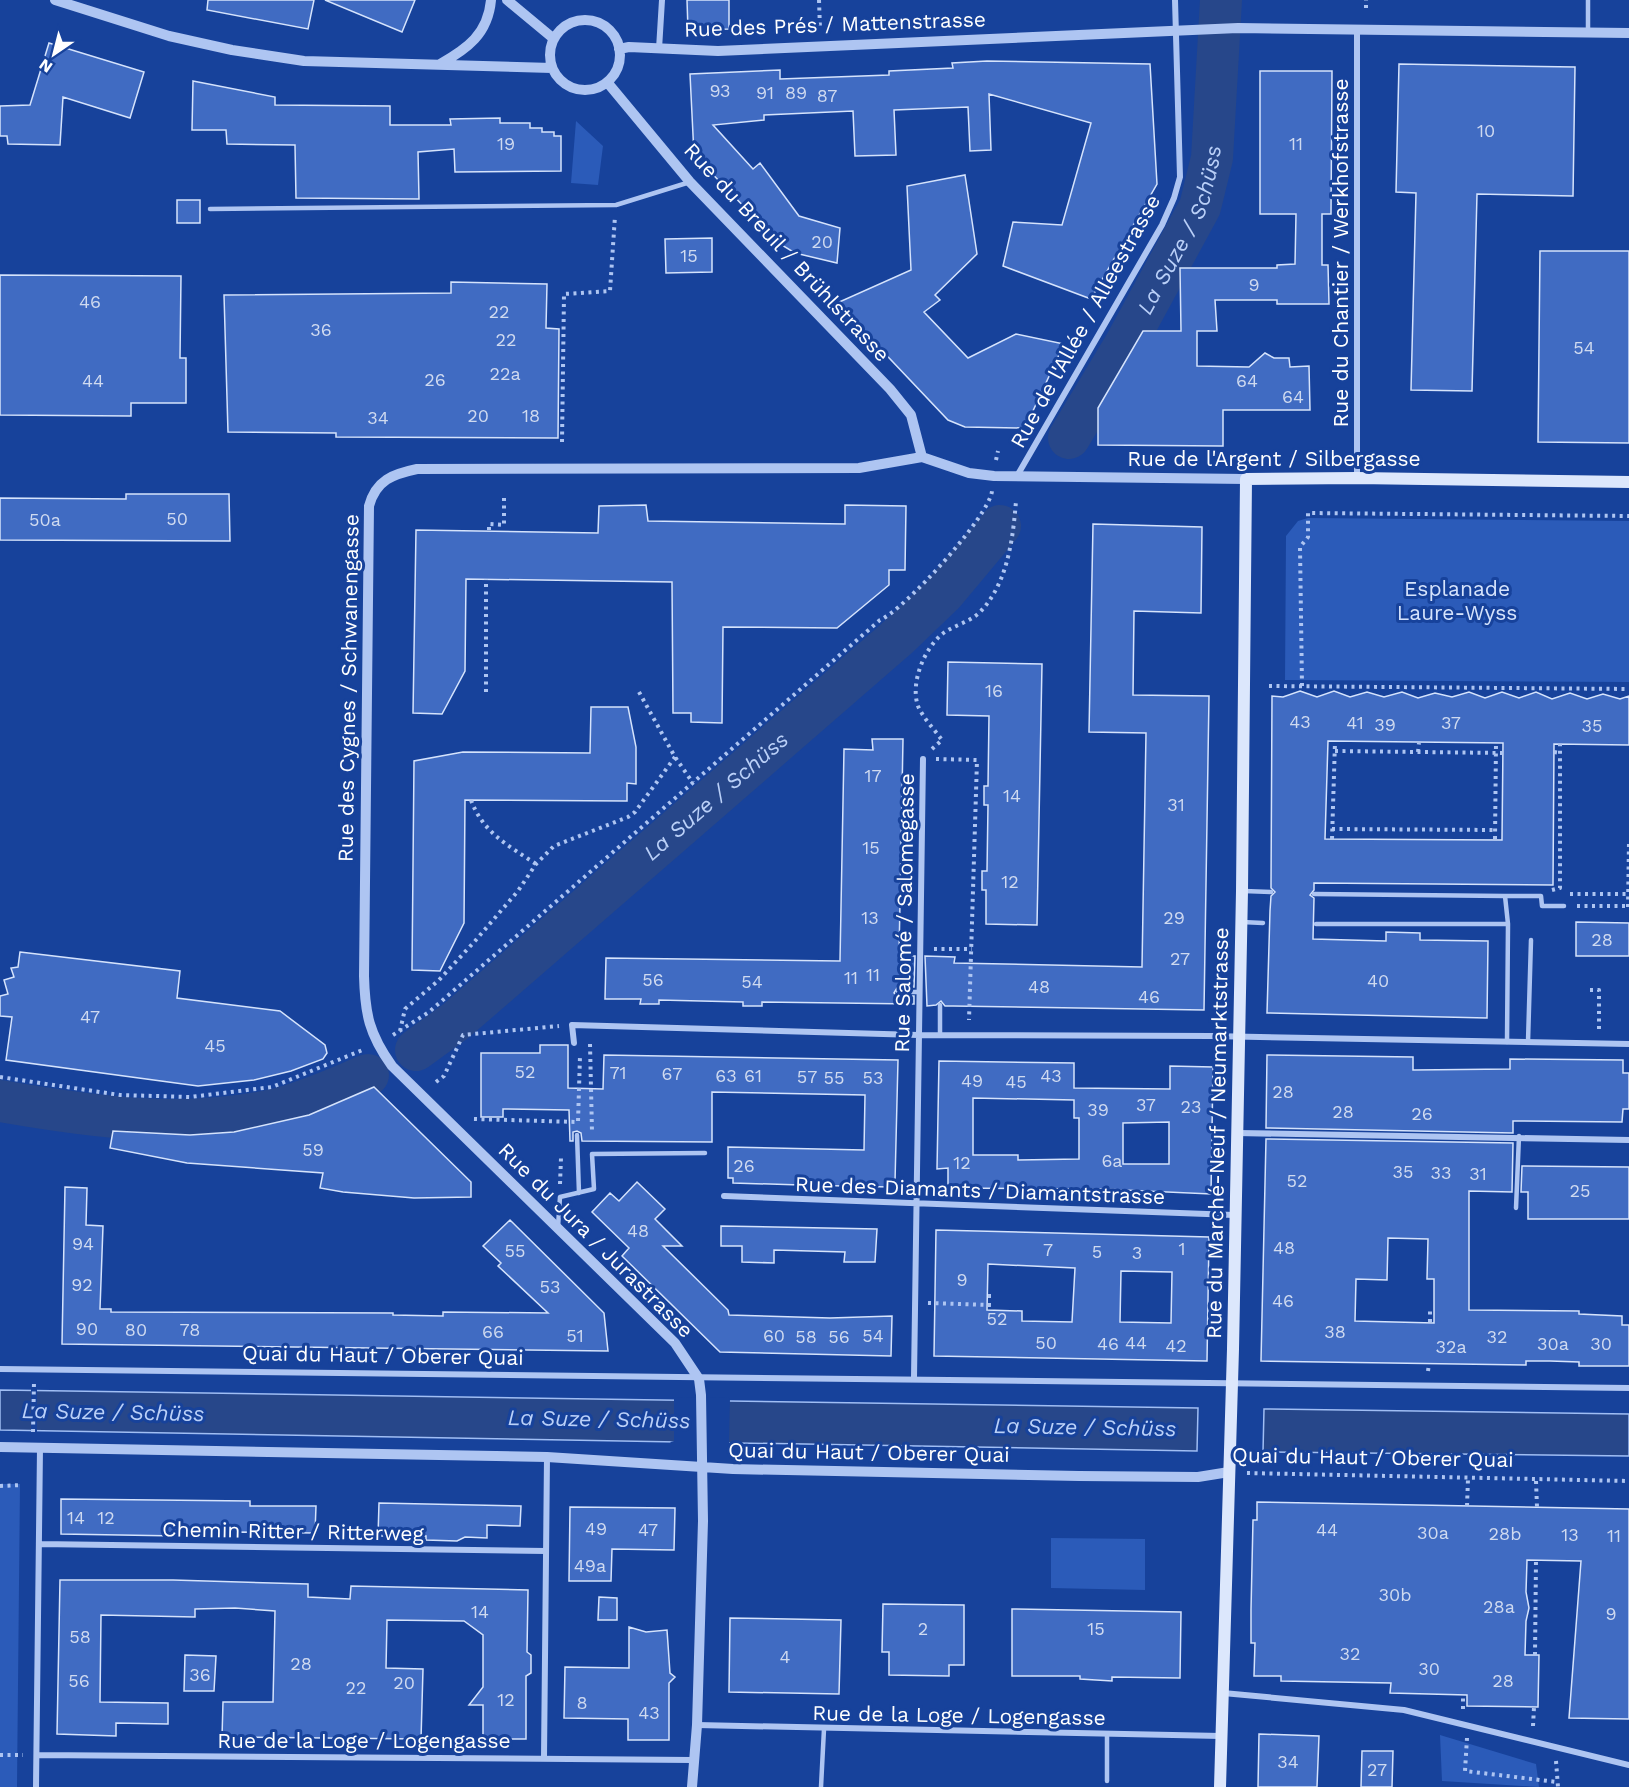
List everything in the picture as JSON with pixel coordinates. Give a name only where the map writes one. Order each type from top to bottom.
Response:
[{"type":"main road","name":"Rue de l'Argent / Silbergasse","points":[[1246,479],[1357,478],[1629,482]]},
{"type":"main road","name":"Rue du Marché-Neuf / Neumarktstrasse","points":[[1220,1787],[1232,1382],[1242,891],[1246,479]]},
{"type":"street","points":[[55,0],[169,36],[232,50],[330,64],[552,68]]},
{"type":"street","points":[[439,65],[466,50],[490,15],[491,0]]},
{"type":"street","points":[[507,0],[554,39]]},
{"type":"street","points":[[659,49],[662,0]]},
{"type":"street","name":"Rue de l'Allée / Alleestrasse","points":[[1017,476],[1162,225],[1174,198],[1180,177],[1175,0]]},
{"type":"street","points":[[590,21],[609,30],[619,49],[618,67],[608,82],[591,89],[572,87],[564,83],[552,68],[550,58],[554,39],[569,24],[590,21]]},
{"type":"street","name":"Rue des Prés / Mattenstrasse","points":[[619,49],[718,51],[1238,28],[1629,33]]},
{"type":"street","name":"Rue du Chantier / Werkhofstrasse","points":[[1357,28],[1357,478]]},
{"type":"street","name":"Rue du Breuil / Brühlstrasse","points":[[608,82],[690,182],[890,389],[911,415],[922,457]]},
{"type":"street","name":"Rue de l'Argent / Silbergasse","points":[[922,457],[969,473],[1017,476],[1246,479]]},
{"type":"street","name":"Rue des Cygnes / Schwanengasse","points":[[377,1045],[365,1006],[364,975],[369,519],[372,496],[384,480],[394,474],[417,469],[504,471],[860,468],[922,457]]},
{"type":"street","name":"Rue Salomé / Salomegasse","points":[[914,1378],[918,992],[924,759]]},
{"type":"street","points":[[574,1043],[572,1025],[918,1035],[1239,1037],[1629,1044]]},
{"type":"street","name":"Rue du Jura / Jurastrasse","points":[[377,1045],[392,1066],[675,1343],[699,1379],[702,1467],[697,1725],[692,1760],[692,1787]]},
{"type":"street","points":[[1236,1133],[1519,1136],[1629,1140]]},
{"type":"street","name":"Rue des Diamants / Diamantstrasse","points":[[724,1196],[1234,1215]]},
{"type":"street","name":"Quai du Haut / Oberer Quai","points":[[0,1369],[699,1379],[914,1378],[1629,1388]]},
{"type":"street","name":"Quai du Haut / Oberer Quai","points":[[0,1447],[547,1457],[702,1467],[1091,1476],[1198,1477],[1229,1467]]},
{"type":"street","points":[[36,1787],[40,1448]]},
{"type":"street","points":[[544,1758],[547,1457]]},
{"type":"street","name":"Chemin Ritter / Ritterweg","points":[[39,1544],[546,1551]]},
{"type":"street","points":[[1222,1693],[1404,1710],[1629,1765]]},
{"type":"street","name":"Rue de la Loge / Logengasse","points":[[697,1725],[1221,1736]]},
{"type":"street","name":"Rue de la Loge / Logengasse","points":[[37,1755],[692,1760]]},
{"type":"lane","points":[[1588,0],[1588,32]]},
{"type":"lane","points":[[210,208],[616,205],[690,182]]},
{"type":"lane","points":[[1242,891],[1271,892]]},
{"type":"lane","points":[[1314,894],[1541,896],[1542,906],[1564,906]]},
{"type":"lane","points":[[1505,896],[1508,924],[1507,1042]]},
{"type":"lane","points":[[1241,922],[1263,923]]},
{"type":"lane","points":[[1316,924],[1508,924]]},
{"type":"lane","points":[[1528,1042],[1531,940]]},
{"type":"lane","points":[[898,992],[918,992]]},
{"type":"lane","points":[[940,1005],[940,1034]]},
{"type":"lane","points":[[577,1135],[579,1192]]},
{"type":"lane","points":[[1516,1208],[1519,1136]]},
{"type":"lane","points":[[558,1229],[560,1197],[594,1189],[592,1154],[705,1153]]},
{"type":"lane","points":[[821,1787],[824,1729]]},
{"type":"lane","points":[[1107,1734],[1107,1781]]},
{"type":"path","points":[[819,0],[820,29]]},
{"type":"path","points":[[1366,0],[1366,8]]},
{"type":"path","points":[[562,442],[564,294],[610,291],[616,205]]},
{"type":"path","points":[[489,530],[489,524],[504,525],[504,498]]},
{"type":"path","points":[[0,1077],[120,1095],[190,1097],[272,1087],[377,1045],[400,1032],[429,1012],[880,620],[891,615],[935,571],[991,500]]},
{"type":"path","name":"Rue Salomé / Salomegasse","points":[[924,759],[942,740],[918,706],[917,676],[932,645],[940,636],[981,611],[992,594],[1008,559],[1016,501]]},
{"type":"path","points":[[1302,686],[1300,547],[1308,537],[1308,513],[1629,516]]},
{"type":"path","points":[[486,579],[486,692]]},
{"type":"path","points":[[1269,686],[1629,689]]},
{"type":"path","points":[[639,692],[675,757],[693,783]]},
{"type":"path","points":[[1332,839],[1335,742]]},
{"type":"path","points":[[1418,752],[1419,743]]},
{"type":"path","points":[[1495,839],[1496,743]]},
{"type":"path","points":[[1560,744],[1560,894],[1627,894]]},
{"type":"path","points":[[1335,751],[1503,753]]},
{"type":"path","points":[[1554,752],[1560,753]]},
{"type":"path","points":[[400,1032],[405,1009],[439,980],[475,941],[518,891],[536,864],[554,846],[628,818],[635,812],[675,757]]},
{"type":"path","points":[[924,759],[977,760],[969,1035]]},
{"type":"path","points":[[471,800],[477,817],[490,833],[536,864]]},
{"type":"path","points":[[1332,829],[1495,830]]},
{"type":"path","points":[[1564,906],[1628,906],[1629,842]]},
{"type":"path","points":[[1541,896],[1560,888]]},
{"type":"path","points":[[920,949],[972,949]]},
{"type":"path","points":[[1590,990],[1599,990],[1599,1044]]},
{"type":"path","points":[[436,1082],[444,1076],[463,1035],[572,1025]]},
{"type":"path","points":[[590,1027],[592,1154]]},
{"type":"path","points":[[474,1119],[578,1122],[580,1056],[574,1043]]},
{"type":"path","points":[[915,1302],[991,1305]]},
{"type":"path","points":[[1430,1311],[1430,1323]]},
{"type":"path","points":[[1428,1371],[1429,1364]]},
{"type":"path","points":[[31,1434],[33,1434],[34,1383]]},
{"type":"path","name":"Quai du Haut / Oberer Quai","points":[[1229,1467],[1468,1479],[1629,1481]]},
{"type":"path","points":[[1467,1506],[1468,1479]]},
{"type":"path","points":[[1536,1481],[1537,1507]]},
{"type":"path","points":[[0,1486],[21,1485]]},
{"type":"path","points":[[1534,1655],[1536,1560]]},
{"type":"path","points":[[1463,1695],[1463,1712]]},
{"type":"path","points":[[1533,1727],[1534,1707]]},
{"type":"path","points":[[1468,1725],[1465,1771],[1557,1785],[1555,1747]]},
{"type":"path","points":[[0,1755],[25,1755]]},
{"type":"green space","points":[[576,121],[603,146],[598,185],[571,183]]},
{"type":"green space","name":"Esplanade Laure-Wyss","points":[[1308,518],[1629,521],[1629,682],[1285,680],[1286,536],[1298,521]]},
{"type":"green space","points":[[0,1484],[20,1484],[17,1787],[0,1787]]},
{"type":"green space","points":[[1051,1538],[1145,1539],[1145,1590],[1051,1588]]},
{"type":"green space","points":[[1440,1735],[1536,1764],[1539,1787],[1442,1781]]},
{"type":"water","points":[[0,1390],[1198,1408],[1197,1451],[0,1430]]},
{"type":"water","points":[[1264,1409],[1629,1414],[1629,1456],[1263,1452]]},
{"type":"pier","points":[[31,1387],[37,1388],[37,1433],[31,1433]]},
{"type":"pier","points":[[671,1397],[730,1398],[729,1443],[732,1445],[673,1445],[670,1442],[674,1441],[674,1399],[670,1399]]},
{"type":"building","points":[[208,0],[314,0],[308,29],[207,10]]},
{"type":"building","points":[[325,0],[415,0],[402,32]]},
{"type":"building","points":[[687,0],[729,0],[729,29],[688,30]]},
{"type":"building","points":[[49,43],[144,72],[130,118],[63,97],[60,145],[8,144],[7,136],[0,136],[0,106],[30,105]]},
{"type":"building","points":[[987,61],[1150,64],[1157,184],[1091,299],[1003,266],[1013,222],[1062,225],[1091,123],[989,94],[991,150],[970,151],[968,107],[894,110],[896,155],[855,156],[853,111],[764,115],[764,120],[713,125],[753,169],[760,163],[799,216],[840,228],[837,263],[795,253],[780,244],[694,155],[690,74],[780,70],[780,79],[889,75],[889,71],[953,68],[952,63]]},
{"type":"building","points":[[1399,64],[1575,67],[1573,196],[1477,194],[1472,391],[1411,390],[1416,193],[1396,192]]},
{"type":"building","points":[[1260,71],[1332,71],[1331,214],[1322,214],[1322,265],[1328,265],[1329,304],[1277,304],[1277,300],[1215,300],[1217,331],[1197,331],[1197,366],[1249,367],[1265,353],[1274,358],[1289,358],[1290,367],[1309,366],[1310,410],[1223,410],[1223,446],[1098,445],[1098,408],[1143,331],[1181,331],[1180,268],[1277,268],[1277,265],[1295,264],[1296,214],[1260,214]]},
{"type":"building","points":[[193,81],[275,97],[275,105],[390,106],[390,125],[451,125],[450,119],[500,118],[500,123],[530,123],[530,128],[542,128],[542,132],[554,132],[554,136],[561,136],[561,171],[455,172],[454,149],[418,152],[419,199],[296,198],[295,145],[227,144],[226,130],[192,130]]},
{"type":"building","points":[[965,175],[977,254],[935,295],[940,300],[924,312],[968,358],[1016,334],[1064,344],[1025,428],[965,427],[948,420],[837,303],[911,270],[907,186]]},
{"type":"building","points":[[177,200],[200,200],[200,223],[177,223]]},
{"type":"building","points":[[712,238],[712,272],[666,273],[665,239]]},
{"type":"building","points":[[1540,251],[1629,251],[1629,443],[1538,442]]},
{"type":"building","points":[[0,275],[181,276],[180,358],[186,358],[186,403],[131,403],[131,416],[0,415]]},
{"type":"building","points":[[451,282],[547,284],[546,328],[559,329],[558,438],[336,437],[336,433],[228,432],[224,295],[451,293]]},
{"type":"building","points":[[126,494],[229,494],[230,541],[0,540],[0,498],[126,499]]},
{"type":"building","points":[[646,505],[648,521],[845,524],[845,505],[906,506],[905,570],[889,570],[889,585],[837,628],[723,627],[722,723],[691,722],[691,713],[673,713],[672,582],[466,579],[465,671],[442,714],[413,713],[416,530],[598,533],[599,506]]},
{"type":"building","points":[[1093,524],[1202,527],[1201,613],[1134,611],[1133,695],[1209,696],[1204,1010],[945,1006],[941,1001],[936,1005],[927,1006],[925,956],[955,957],[954,963],[1142,967],[1146,733],[1089,732]]},
{"type":"building","points":[[948,662],[1042,664],[1037,925],[986,924],[986,890],[982,890],[982,871],[987,871],[988,805],[984,805],[984,786],[988,786],[989,716],[947,715]]},
{"type":"building","points":[[1300,691],[1317,697],[1334,691],[1350,697],[1367,692],[1384,697],[1402,692],[1418,698],[1435,693],[1452,697],[1469,692],[1485,698],[1502,692],[1519,698],[1536,692],[1552,699],[1570,693],[1587,699],[1603,694],[1620,699],[1629,696],[1629,745],[1554,744],[1553,885],[1314,883],[1314,890],[1310,895],[1314,898],[1313,939],[1386,941],[1386,932],[1420,933],[1420,940],[1488,941],[1487,1018],[1267,1013],[1270,911],[1271,896],[1275,892],[1271,888],[1272,696],[1283,697]],"holes":[[[1328,741],[1503,743],[1502,840],[1325,839]]]},
{"type":"building","points":[[591,707],[628,707],[636,747],[636,784],[627,783],[627,801],[465,800],[464,923],[440,971],[412,970],[414,761],[463,752],[590,753]]},
{"type":"building","points":[[872,739],[903,739],[899,956],[915,956],[914,987],[897,988],[894,993],[897,996],[914,996],[914,1004],[762,1002],[762,1006],[743,1006],[743,1002],[659,1000],[659,1004],[640,1004],[641,999],[605,999],[606,958],[840,961],[844,749],[873,750]]},
{"type":"building","points":[[1576,922],[1629,923],[1629,956],[1576,956]]},
{"type":"building","points":[[20,952],[180,971],[177,998],[280,1011],[325,1045],[327,1053],[323,1059],[291,1071],[254,1080],[198,1086],[6,1060],[12,1017],[0,1016],[0,996],[8,994],[4,980],[14,977],[11,968],[18,967]]},
{"type":"building","points":[[540,1045],[568,1045],[568,1088],[603,1089],[604,1055],[898,1060],[895,1182],[890,1182],[890,1187],[801,1185],[733,1183],[733,1178],[728,1178],[728,1147],[864,1150],[865,1095],[712,1092],[712,1142],[582,1141],[581,1133],[577,1131],[573,1132],[573,1141],[570,1141],[569,1110],[503,1109],[503,1117],[481,1117],[481,1053],[540,1053]]},
{"type":"building","points":[[1267,1055],[1413,1057],[1413,1070],[1510,1069],[1510,1059],[1623,1060],[1623,1073],[1629,1073],[1629,1109],[1623,1109],[1622,1122],[1513,1121],[1513,1133],[1266,1128]]},
{"type":"building","points":[[939,1061],[1074,1063],[1074,1088],[1170,1089],[1170,1066],[1213,1067],[1211,1194],[1101,1189],[948,1188],[948,1168],[937,1169]],"holes":[[[973,1098],[1074,1100],[1074,1118],[1079,1118],[1079,1159],[1018,1160],[1018,1155],[973,1155]],[[1169,1122],[1169,1164],[1123,1164],[1123,1123]]]},
{"type":"building","points":[[374,1087],[471,1182],[471,1197],[414,1198],[343,1192],[320,1188],[323,1173],[187,1163],[110,1148],[113,1131],[190,1135],[234,1132],[309,1115]]},
{"type":"building","points":[[1266,1139],[1513,1143],[1512,1192],[1469,1191],[1469,1310],[1579,1311],[1579,1314],[1622,1316],[1622,1325],[1629,1325],[1629,1366],[1579,1366],[1579,1362],[1550,1361],[1526,1361],[1526,1365],[1261,1361]],"holes":[[[1388,1238],[1428,1239],[1427,1279],[1434,1279],[1434,1323],[1355,1321],[1356,1279],[1387,1280]]]},
{"type":"building","points":[[1522,1166],[1629,1167],[1629,1219],[1528,1219],[1528,1192],[1521,1192]]},
{"type":"building","points":[[637,1182],[665,1209],[655,1219],[682,1246],[663,1246],[728,1310],[729,1315],[830,1318],[892,1316],[891,1356],[720,1352],[622,1256],[629,1248],[592,1212],[610,1193],[619,1201]]},
{"type":"building","points":[[65,1187],[87,1188],[86,1225],[103,1226],[100,1309],[111,1309],[111,1312],[393,1313],[393,1315],[443,1316],[443,1312],[548,1313],[498,1266],[501,1263],[483,1246],[510,1220],[604,1313],[608,1351],[62,1344]]},
{"type":"building","points":[[721,1226],[877,1229],[875,1262],[844,1262],[845,1252],[774,1250],[774,1263],[742,1262],[742,1246],[721,1246]]},
{"type":"building","points":[[936,1230],[1209,1237],[1207,1361],[934,1356]],"holes":[[[988,1264],[1075,1268],[1072,1322],[1022,1321],[1022,1311],[987,1310]],[[1121,1271],[1172,1272],[1171,1323],[1120,1322]]]},
{"type":"building","points":[[61,1499],[250,1501],[250,1506],[316,1506],[315,1533],[238,1532],[238,1537],[61,1534]]},
{"type":"building","points":[[1257,1502],[1629,1509],[1629,1719],[1569,1718],[1581,1561],[1527,1560],[1526,1592],[1529,1608],[1526,1621],[1525,1655],[1539,1655],[1538,1707],[1467,1706],[1467,1695],[1390,1693],[1391,1683],[1281,1681],[1281,1676],[1254,1676],[1255,1643],[1251,1643],[1251,1610],[1253,1520],[1257,1520]]},
{"type":"building","points":[[379,1503],[521,1506],[520,1526],[487,1525],[487,1538],[465,1537],[457,1541],[426,1540],[426,1536],[378,1536]]},
{"type":"building","points":[[570,1507],[675,1508],[674,1550],[612,1549],[611,1581],[569,1581]]},
{"type":"building","points":[[60,1580],[173,1580],[308,1584],[308,1597],[350,1599],[351,1586],[528,1590],[527,1652],[531,1655],[531,1673],[526,1676],[526,1739],[483,1739],[483,1705],[469,1705],[483,1687],[483,1635],[464,1621],[387,1620],[386,1668],[423,1669],[421,1739],[222,1737],[223,1702],[273,1702],[275,1611],[235,1608],[195,1609],[195,1617],[101,1615],[100,1702],[168,1703],[168,1724],[116,1723],[116,1736],[57,1734]]},
{"type":"building","points":[[599,1597],[617,1598],[617,1620],[598,1620]]},
{"type":"building","points":[[883,1604],[964,1605],[964,1665],[949,1665],[949,1676],[889,1675],[889,1652],[882,1652]]},
{"type":"building","points":[[1012,1609],[1181,1612],[1180,1678],[1112,1677],[1112,1681],[1080,1679],[1080,1676],[1012,1676]]},
{"type":"building","points":[[730,1618],[841,1620],[839,1694],[729,1692]]},
{"type":"building","points":[[629,1627],[646,1632],[667,1630],[670,1673],[675,1677],[669,1683],[669,1740],[628,1740],[628,1719],[564,1718],[565,1667],[629,1668]]},
{"type":"building","points":[[185,1655],[216,1656],[214,1691],[184,1691]]},
{"type":"building","points":[[1259,1734],[1319,1736],[1317,1787],[1258,1787]]},
{"type":"building","points":[[1362,1751],[1393,1751],[1392,1787],[1361,1787]]},
{"type":"waterway","name":"La Suze / Schüss","points":[[1069,438],[1126,343],[1200,207],[1212,158],[1221,0]]},
{"type":"waterway","name":"La Suze / Schüss","points":[[416,1050],[456,1021],[896,639],[944,593],[1000,526]]},
{"type":"waterway","name":"La Suze / Schüss","points":[[0,1101],[104,1116],[139,1119],[209,1119],[278,1109],[368,1075]]}]
